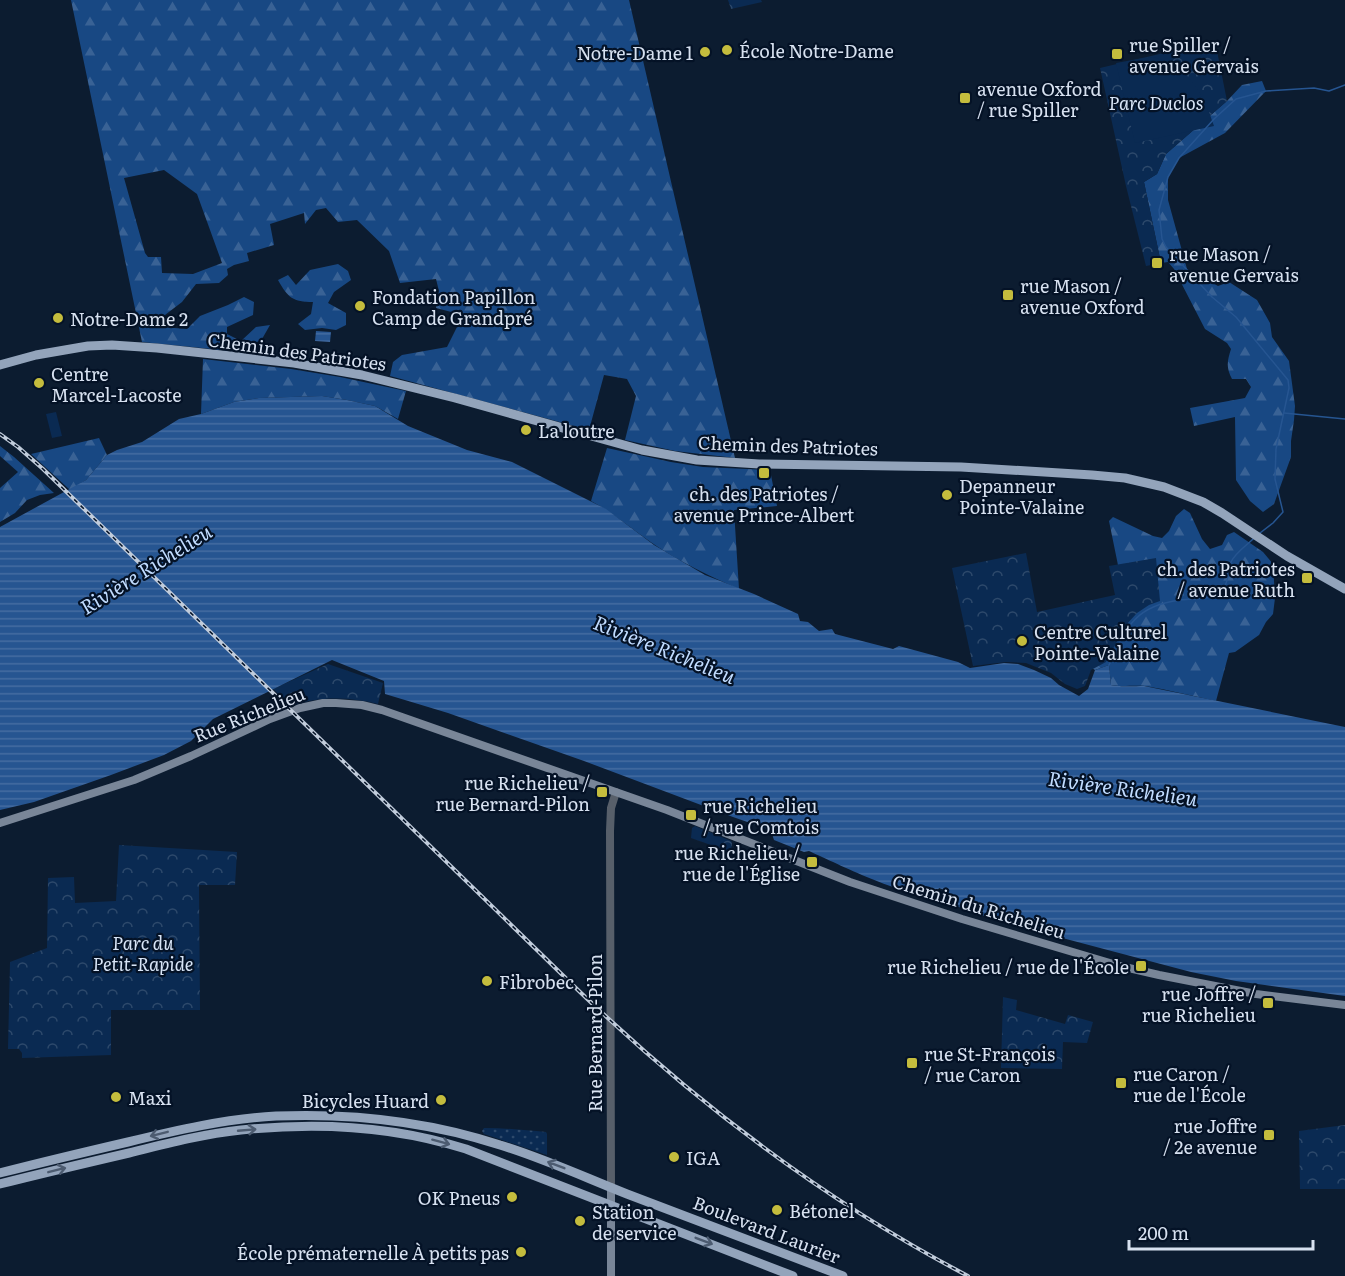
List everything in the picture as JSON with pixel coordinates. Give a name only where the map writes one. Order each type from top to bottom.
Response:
[{"type":"main road","name":"Chemin des Patriotes","points":[[0,365],[36,355],[88,346],[157,348],[294,363],[348,372],[432,392],[642,450],[697,460],[759,464],[961,467],[1125,478],[1164,487],[1203,502],[1287,556],[1345,589]]},
{"type":"main road","name":"Rue Richelieu","points":[[0,823],[134,780],[309,705],[336,703],[362,705],[382,710],[616,792]]},
{"type":"main road","name":"Chemin du Richelieu","points":[[616,792],[692,819],[850,882],[920,906],[1075,953],[1135,970],[1197,983],[1264,995],[1345,1005]]},
{"type":"main road","name":"Boulevard Laurier","points":[[0,1173],[206,1124],[275,1116],[321,1115],[400,1121],[473,1137],[528,1154],[843,1276]]},
{"type":"main road","name":"Boulevard Laurier","points":[[0,1184],[162,1145],[228,1132],[278,1127],[331,1127],[390,1131],[455,1146],[509,1165],[793,1276]]},
{"type":"main road","name":"Rue Bernard-Pilon","points":[[610,1187],[611,1276]]},
{"type":"street","name":"Rue Bernard-Pilon","points":[[610,1187],[611,808],[616,792]]},
{"type":"green space","points":[[71,0],[629,0],[735,458],[675,451],[625,440],[636,396],[627,379],[604,375],[589,430],[390,376],[393,362],[402,355],[447,347],[463,315],[436,308],[439,291],[436,279],[400,283],[389,251],[357,220],[338,222],[326,208],[316,210],[305,224],[304,213],[270,224],[274,245],[247,253],[249,261],[227,269],[228,275],[219,283],[196,284],[182,302],[161,318],[162,327],[187,329],[200,316],[244,297],[254,302],[253,315],[227,327],[227,334],[241,341],[256,327],[270,325],[262,339],[243,350],[232,351],[142,342]],"holes":[[[164,170],[197,194],[222,263],[193,274],[162,273],[161,257],[148,257],[145,253],[124,178]]]},
{"type":"green space","points":[[728,0],[761,0],[762,2],[731,9]]},
{"type":"green space","name":"Parc Duclos","points":[[1215,41],[1227,101],[1166,154],[1157,174],[1144,182],[1161,263],[1146,266],[1100,68]]},
{"type":"green space","points":[[1153,57],[1171,64],[1187,76],[1203,99],[1214,126],[1135,143],[1116,63]]},
{"type":"green space","points":[[1262,81],[1266,91],[1225,133],[1179,158],[1168,177],[1168,200],[1187,269],[1218,286],[1229,282],[1257,300],[1270,323],[1272,337],[1289,361],[1295,406],[1291,457],[1274,504],[1263,512],[1250,501],[1236,480],[1235,417],[1194,426],[1190,408],[1245,398],[1251,387],[1246,379],[1232,379],[1228,364],[1231,349],[1227,343],[1205,329],[1174,269],[1168,262],[1161,263],[1144,182],[1157,174],[1166,154],[1242,85]]},
{"type":"green space","points":[[338,264],[348,271],[351,280],[334,292],[328,303],[346,313],[346,325],[336,330],[322,328],[305,330],[298,324],[311,314],[313,302],[292,298],[278,280],[288,275],[296,285],[310,270]]},
{"type":"green space","points":[[203,359],[291,369],[406,391],[398,419],[375,406],[322,396],[259,398],[234,402],[201,414]]},
{"type":"green space","points":[[56,412],[62,436],[52,438],[46,414]]},
{"type":"green space","points":[[99,438],[107,455],[86,480],[70,490],[31,454]]},
{"type":"green space","points":[[0,446],[54,493],[27,500],[15,513],[0,522],[0,488],[18,472],[0,456]]},
{"type":"green space","points":[[607,448],[703,467],[770,470],[777,506],[734,510],[739,589],[673,556],[591,501]]},
{"type":"green space","points":[[1184,509],[1190,513],[1202,539],[1210,549],[1222,545],[1227,535],[1234,532],[1263,552],[1273,564],[1275,598],[1273,614],[1259,635],[1235,652],[1229,653],[1216,701],[1145,686],[1111,685],[1109,665],[1095,670],[1087,665],[1122,603],[1119,570],[1109,521],[1113,517],[1162,538],[1169,531],[1176,516]]},
{"type":"green space","points":[[1026,553],[1037,612],[1115,595],[1109,566],[1156,558],[1160,601],[1137,613],[1126,625],[1106,662],[1091,670],[1085,686],[1077,689],[1065,684],[1051,673],[1026,663],[1006,662],[973,666],[952,568]]},
{"type":"green space","points":[[328,664],[383,683],[378,704],[334,699],[313,700],[291,706],[273,689]]},
{"type":"green space","points":[[695,826],[731,841],[731,852],[691,838],[692,828]]},
{"type":"green space","name":"Parc du Petit-Rapide","points":[[119,845],[237,852],[235,885],[199,885],[200,1010],[111,1010],[111,1055],[22,1058],[19,1049],[8,1049],[10,962],[47,948],[48,878],[74,877],[75,903],[116,901]]},
{"type":"green space","points":[[1003,997],[1017,1000],[1016,1010],[1065,1024],[1068,1015],[1093,1022],[1087,1043],[1063,1042],[1062,1069],[1001,1068]]},
{"type":"green space","points":[[1345,1125],[1345,1189],[1300,1189],[1299,1131]]},
{"type":"green space","points":[[484,1128],[546,1132],[547,1155],[484,1134],[482,1131]]},
{"type":"water","points":[[316,331],[331,332],[330,342],[315,341]]},
{"type":"water","name":"Rivière Richelieu","points":[[322,396],[375,406],[408,426],[467,450],[512,462],[606,509],[654,545],[705,575],[798,614],[800,621],[808,622],[819,631],[832,629],[835,634],[893,649],[899,646],[958,662],[970,668],[1004,663],[1018,664],[1051,678],[1079,696],[1088,689],[1095,670],[1109,665],[1111,685],[1144,686],[1345,727],[1345,996],[1236,981],[1191,972],[972,912],[946,902],[947,891],[939,888],[936,894],[925,895],[892,887],[809,851],[804,852],[774,840],[772,834],[765,828],[448,713],[385,694],[384,681],[332,660],[213,719],[191,741],[164,755],[34,802],[0,810],[0,527],[86,480],[107,455],[142,442],[179,419],[234,402],[259,398]]},
{"type":"waterway","points":[[1260,533],[1283,512],[1275,479],[1276,449],[1289,388],[1288,380],[1236,317],[1212,297],[1166,247],[1162,239],[1159,210],[1168,177],[1179,158],[1214,119],[1236,99],[1266,91],[1314,88],[1329,91],[1345,85]]},
{"type":"waterway","points":[[1284,413],[1345,419]]},
{"type":"waterway","points":[[1109,665],[1127,630],[1142,613],[1164,603],[1209,597],[1221,592],[1231,562],[1238,552],[1254,538]]},
{"type":"railway","points":[[0,434],[43,469],[580,992],[669,1073],[764,1148],[863,1216],[968,1276]]},
{"type":"place","name":"École Notre-Dame","points":[[727,50]]},
{"type":"place","name":"Notre-Dame 1","points":[[705,52]]},
{"type":"place","name":"rue Spiller / avenue Gervais","points":[[1117,54]]},
{"type":"place","name":"avenue Oxford / rue Spiller","points":[[965,98]]},
{"type":"place","name":"rue Mason / avenue Gervais","points":[[1157,263]]},
{"type":"place","name":"rue Mason / avenue Oxford","points":[[1008,295]]},
{"type":"place","name":"Fondation Papillon Camp de Grandpré","points":[[360,306]]},
{"type":"place","name":"Notre-Dame 2","points":[[58,318]]},
{"type":"place","name":"Centre Marcel-Lacoste","points":[[39,383]]},
{"type":"place","name":"La loutre","points":[[526,430]]},
{"type":"place","name":"ch. des Patriotes / avenue Prince-Albert","points":[[764,473]]},
{"type":"place","name":"Depanneur Pointe-Valaine","points":[[947,495]]},
{"type":"place","name":"ch. des Patriotes / avenue Ruth","points":[[1307,578]]},
{"type":"place","name":"Centre Culturel Pointe-Valaine","points":[[1022,641]]},
{"type":"place","name":"rue Richelieu / rue Bernard-Pilon","points":[[602,792]]},
{"type":"place","name":"rue Richelieu / rue Comtois","points":[[691,815]]},
{"type":"place","name":"rue Richelieu / rue de l'Église","points":[[812,862]]},
{"type":"place","name":"rue Richelieu / rue de l'École","points":[[1141,966]]},
{"type":"place","name":"Fibrobec","points":[[487,981]]},
{"type":"place","name":"rue Joffre / rue Richelieu","points":[[1268,1003]]},
{"type":"place","name":"rue St-François / rue Caron","points":[[912,1063]]},
{"type":"place","name":"rue Caron / rue de l'École","points":[[1121,1083]]},
{"type":"place","name":"Maxi","points":[[116,1097]]},
{"type":"place","name":"Bicycles Huard","points":[[441,1100]]},
{"type":"place","name":"rue Joffre / 2e avenue","points":[[1269,1135]]},
{"type":"place","name":"IGA","points":[[674,1157]]},
{"type":"place","name":"OK Pneus","points":[[512,1197]]},
{"type":"place","name":"Bétonel","points":[[777,1210]]},
{"type":"place","name":"Station de service","points":[[580,1221]]},
{"type":"place","name":"École prématernelle À petits pas","points":[[521,1252]]}]
